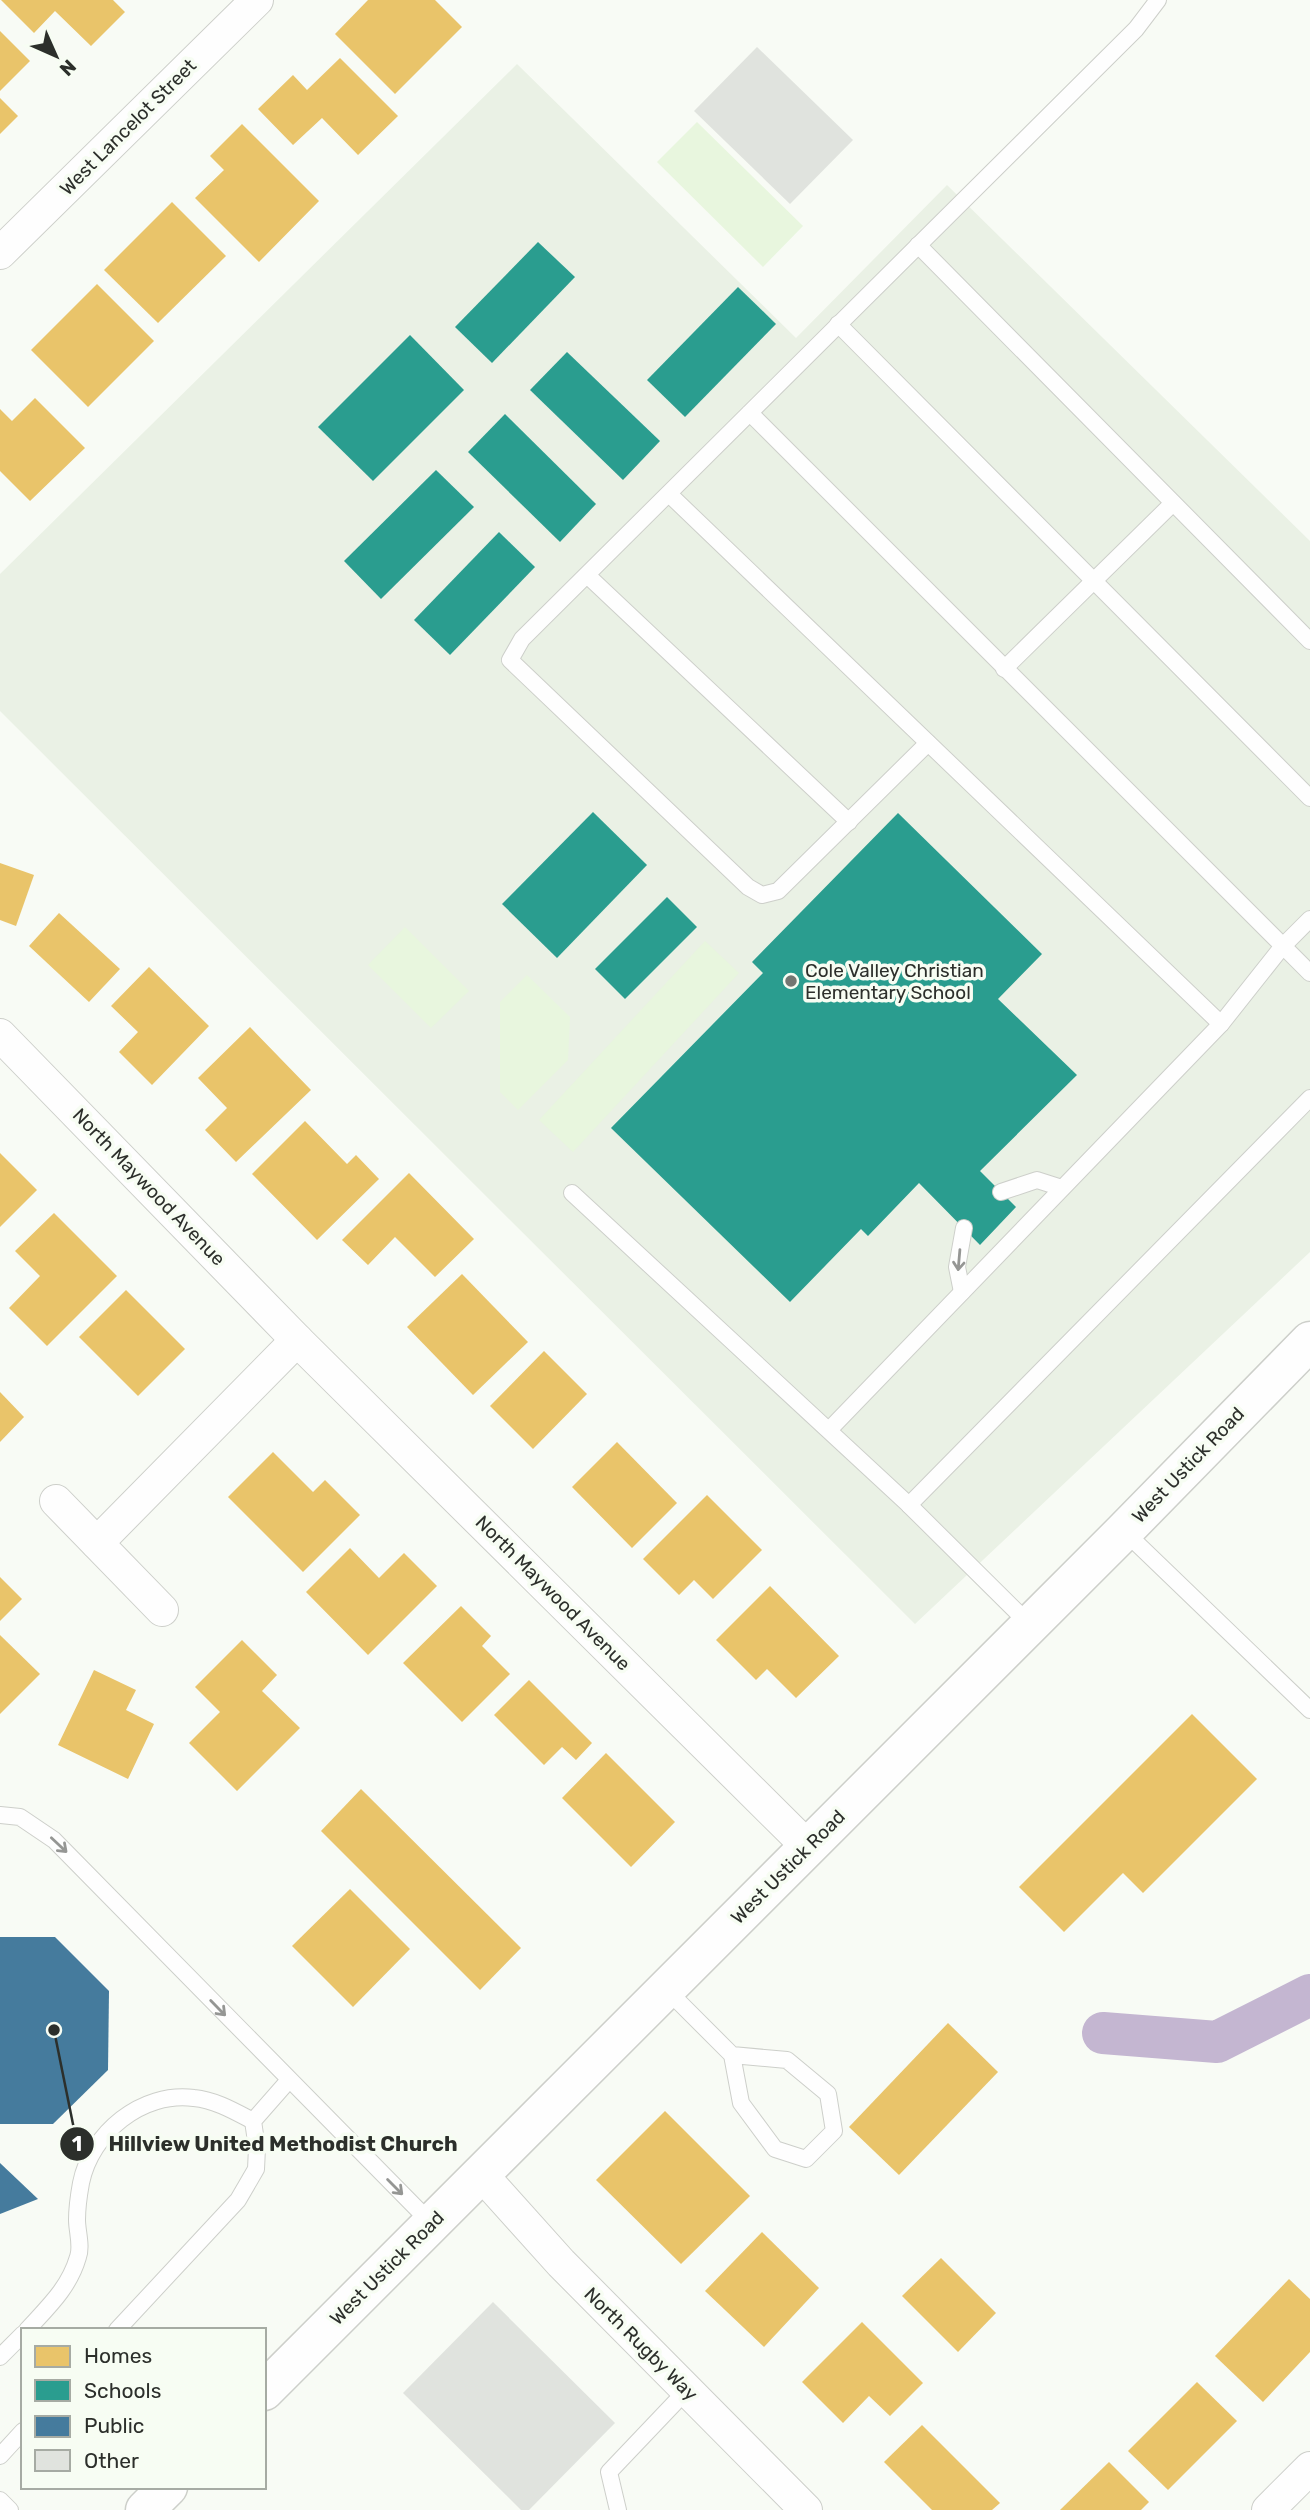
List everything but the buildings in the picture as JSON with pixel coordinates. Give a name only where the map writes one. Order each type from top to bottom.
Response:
[{"type":"main road","name":"West Ustick Road","points":[[266,2389],[1124,1531],[1310,1341]]},
{"type":"main road","points":[[145,2510],[166,2489]]},
{"type":"street","name":"West Lancelot Street","points":[[0,253],[257,0]]},
{"type":"street","name":"North Maywood Avenue","points":[[0,1035],[297,1340],[808,1847]]},
{"type":"street","points":[[97,1543],[297,1340]]},
{"type":"street","points":[[56,1501],[162,1611]]},
{"type":"street","name":"North Rugby Way","points":[[481,2174],[561,2263],[806,2510]]},
{"type":"street","points":[[1268,2510],[1310,2468]]},
{"type":"lane","points":[[928,744],[778,891],[762,895],[748,887],[510,660],[522,639],[1136,29],[1158,0]]},
{"type":"lane","points":[[918,245],[1310,641]]},
{"type":"lane","points":[[838,324],[1310,798]]},
{"type":"lane","points":[[750,413],[1310,973]]},
{"type":"lane","points":[[669,494],[1221,1024]]},
{"type":"lane","points":[[1004,668],[1173,503]]},
{"type":"lane","points":[[587,575],[849,822]]},
{"type":"lane","points":[[828,1430],[1221,1024],[1282,947],[1310,919]]},
{"type":"lane","points":[[909,1505],[1310,1098]]},
{"type":"lane","points":[[1001,1192],[1037,1180],[1062,1188]]},
{"type":"lane","points":[[572,1193],[909,1505],[1029,1624]]},
{"type":"lane","points":[[962,1292],[957,1267],[964,1228]]},
{"type":"lane","points":[[1124,1531],[1310,1710]]},
{"type":"lane","points":[[0,1815],[20,1817],[54,1840],[432,2224]]},
{"type":"lane","points":[[666,1989],[732,2055],[741,2104],[775,2149],[806,2159],[834,2131],[828,2094],[787,2060],[732,2055]]},
{"type":"lane","points":[[119,2328],[239,2200],[256,2169],[257,2148],[253,2121],[289,2080]]},
{"type":"lane","points":[[29,2328],[63,2292],[79,2255],[77,2218],[86,2163],[103,2138],[128,2112],[166,2098],[192,2097],[216,2102],[253,2121]]},
{"type":"lane","points":[[0,2357],[21,2336]]},
{"type":"lane","points":[[618,2510],[609,2472],[687,2390]]},
{"type":"lane","points":[[0,2456],[21,2433]]},
{"type":"lane","points":[[0,2500],[10,2510]]},
{"type":"shaded area","name":"Cole Valley Christian Elementary School","points":[[517,64],[796,338],[947,185],[1310,541],[1310,1252],[915,1624],[0,711],[0,574]]},
{"type":"green space","points":[[697,122],[803,226],[763,267],[657,162]]},
{"type":"green space","points":[[405,927],[469,991],[431,1028],[368,965]]},
{"type":"green space","points":[[705,941],[739,973],[573,1152],[539,1120]]},
{"type":"green space","points":[[527,975],[570,1017],[568,1060],[518,1110],[500,1092],[500,1002]]},
{"type":"waterway","points":[[1103,2033],[1217,2042],[1310,1995]]},
{"type":"place","name":"Cole Valley Christian Elementary School","points":[[791,981]]},
{"type":"place","name":"Hillview United Methodist Church","points":[[54,2030]]}]
